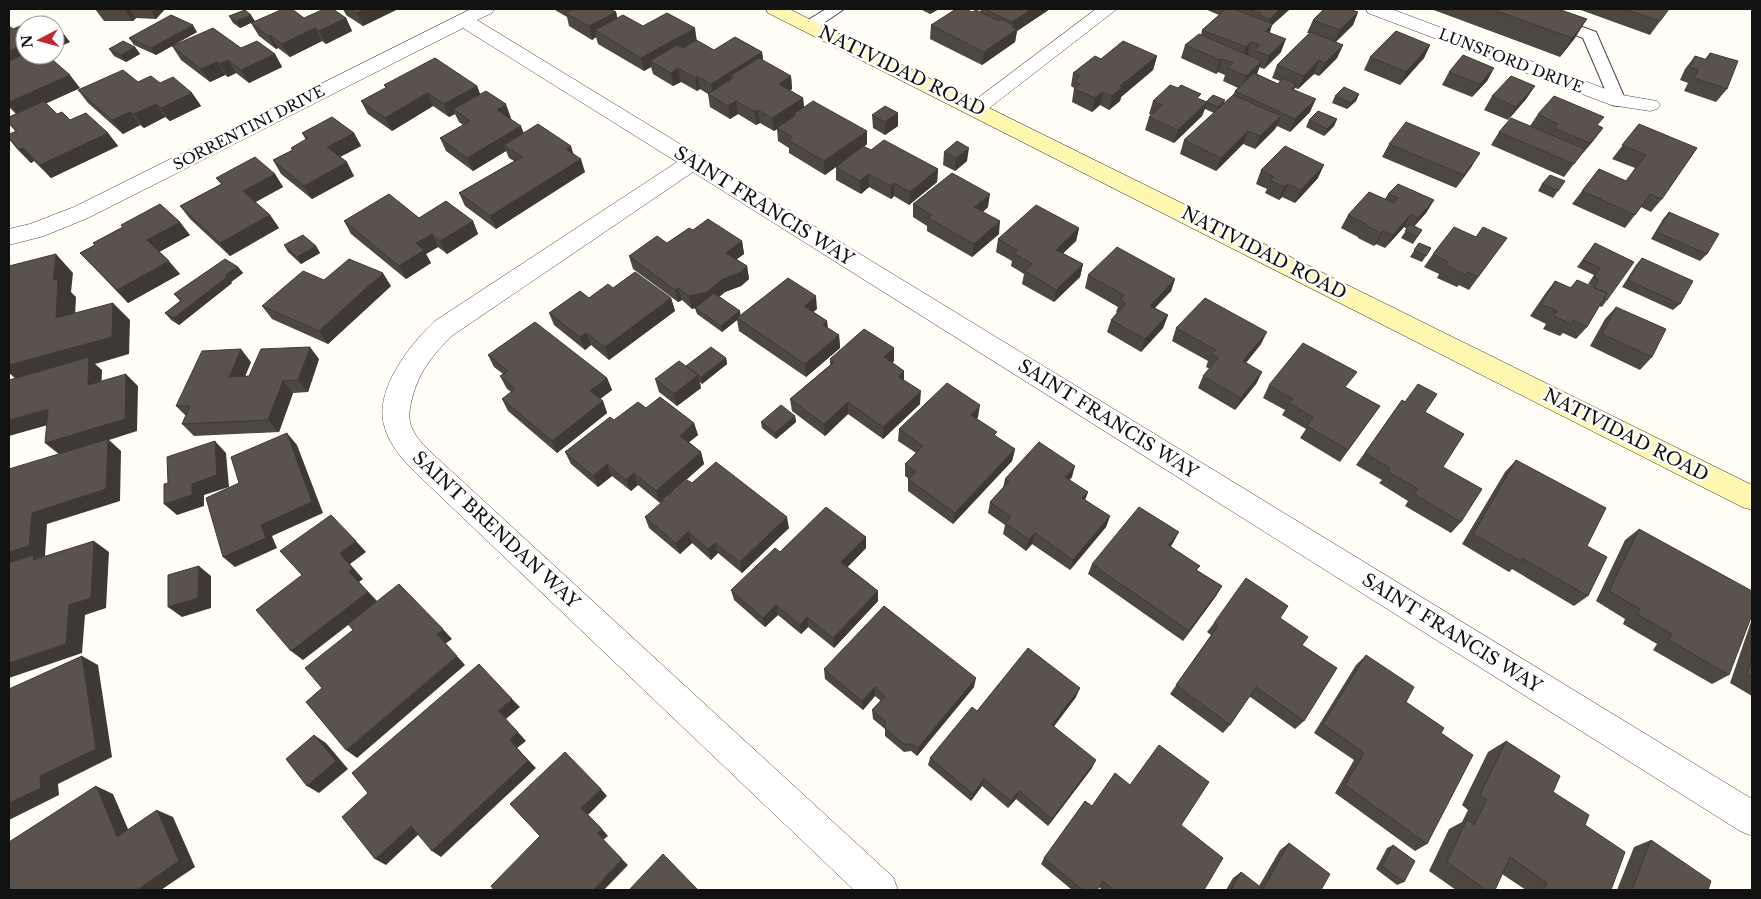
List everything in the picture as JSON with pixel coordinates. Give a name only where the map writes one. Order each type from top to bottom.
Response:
[{"type":"main road","name":"NATIVIDAD ROAD","points":[[775,9],[1752,498]]},
{"type":"street","points":[[976,108],[1108,9]]},
{"type":"street","name":"LUNSFORD DRIVE","points":[[1374,9],[1618,101],[1650,105]]},
{"type":"street","name":"SAINT FRANCIS WAY","points":[[474,14],[693,162],[1752,819]]},
{"type":"street","name":"SORRENTINI DRIVE","points":[[9,237],[36,230],[82,212],[474,14]]},
{"type":"street","name":"SAINT BRENDAN WAY","points":[[693,162],[438,334],[426,344],[406,373],[397,406],[396,423],[406,444],[426,466],[880,890]]},
{"type":"lane","points":[[809,26],[836,9]]},
{"type":"lane","points":[[1520,9],[1590,35],[1618,101]]},
{"type":"building","points":[[283,9],[292,9],[304,18],[324,9],[333,9],[346,18],[319,31],[315,28],[282,44],[251,23]]},
{"type":"building","points":[[350,9],[365,9],[357,13]]},
{"type":"building","points":[[571,9],[610,9],[616,12],[589,26],[565,13]]},
{"type":"building","points":[[956,9],[965,9],[972,12],[976,10],[999,21],[1002,19],[1017,29],[984,52],[931,25]]},
{"type":"building","points":[[984,9],[1032,9],[1012,22]]},
{"type":"building","points":[[1226,9],[1234,9],[1273,24],[1265,31],[1286,39],[1269,56],[1255,50],[1260,45],[1251,42],[1246,47],[1202,30]]},
{"type":"building","points":[[1248,9],[1280,9],[1270,19],[1259,15],[1261,13]]},
{"type":"building","points":[[1324,9],[1349,9],[1358,12],[1340,30],[1313,20]]},
{"type":"building","points":[[1491,9],[1558,9],[1587,19],[1572,38]]},
{"type":"building","points":[[1624,9],[1669,9],[1660,21]]},
{"type":"building","points":[[245,10],[251,15],[236,21],[229,16]]},
{"type":"building","points":[[667,13],[695,28],[641,58],[595,30],[623,15],[643,26]]},
{"type":"building","points":[[171,15],[193,25],[151,48],[129,38]]},
{"type":"building","points":[[9,26],[15,28],[15,48],[9,51]]},
{"type":"building","points":[[213,28],[241,48],[257,41],[275,54],[241,70],[228,60],[220,64],[217,62],[201,69],[172,46]]},
{"type":"building","points":[[1396,31],[1430,45],[1406,72],[1370,57]]},
{"type":"building","points":[[1311,32],[1343,45],[1325,63],[1319,60],[1304,76],[1277,65]]},
{"type":"building","points":[[1199,34],[1262,61],[1246,76],[1228,68],[1233,63],[1220,60],[1185,45]]},
{"type":"building","points":[[735,37],[762,52],[711,84],[697,76],[695,78],[678,68],[671,73],[650,61],[677,45],[683,48],[696,40],[714,50]]},
{"type":"building","points":[[123,41],[135,47],[121,55],[109,49]]},
{"type":"building","points":[[1123,41],[1157,56],[1120,86],[1123,87],[1112,96],[1103,92],[1095,98],[1074,89],[1080,84],[1075,81],[1080,76],[1073,73],[1095,56],[1101,59]]},
{"type":"building","points":[[1710,53],[1738,61],[1727,89],[1694,78],[1698,70],[1690,67],[1695,56],[1707,60]]},
{"type":"building","points":[[1463,55],[1494,68],[1480,84],[1449,72]]},
{"type":"building","points":[[15,58],[15,65],[58,65],[70,75],[9,102],[9,61]]},
{"type":"building","points":[[435,58],[477,86],[444,104],[427,93],[385,118],[361,101],[387,87],[384,85]]},
{"type":"building","points":[[759,58],[791,76],[779,84],[803,98],[772,118],[758,110],[755,112],[736,101],[728,106],[708,94],[733,78],[730,76]]},
{"type":"building","points":[[123,70],[138,82],[151,76],[160,83],[173,77],[192,93],[161,108],[156,104],[134,114],[130,112],[112,120],[78,90]]},
{"type":"building","points":[[1254,73],[1278,84],[1283,78],[1296,84],[1292,89],[1316,99],[1295,119],[1235,91]]},
{"type":"building","points":[[1511,76],[1535,86],[1516,107],[1492,96]]},
{"type":"building","points":[[1170,85],[1178,88],[1181,85],[1201,94],[1197,98],[1207,102],[1178,130],[1149,117],[1162,105],[1153,101]]},
{"type":"building","points":[[1344,87],[1359,94],[1351,103],[1335,96]]},
{"type":"building","points":[[486,91],[506,104],[497,110],[521,126],[467,158],[440,138],[470,121],[453,109]]},
{"type":"building","points":[[1213,95],[1225,100],[1218,107],[1206,102]]},
{"type":"building","points":[[1233,95],[1281,116],[1260,136],[1248,131],[1221,158],[1184,140]]},
{"type":"building","points":[[1554,96],[1604,117],[1597,125],[1603,128],[1590,143],[1554,128],[1558,124],[1538,114]]},
{"type":"building","points":[[44,101],[57,114],[62,112],[70,120],[86,113],[108,133],[40,165],[23,148],[19,149],[9,139],[9,134],[17,131],[9,123],[9,117]]},
{"type":"building","points":[[813,101],[867,131],[824,161],[788,140],[792,137],[777,128]]},
{"type":"building","points":[[885,106],[898,113],[885,122],[872,115]]},
{"type":"building","points":[[1318,111],[1337,119],[1327,129],[1309,120]]},
{"type":"building","points":[[332,117],[354,133],[327,147],[347,162],[304,186],[273,160],[293,150],[291,148],[308,138],[302,133]]},
{"type":"building","points":[[1511,118],[1585,149],[1574,164],[1499,132]]},
{"type":"building","points":[[1406,122],[1480,153],[1464,175],[1389,144]]},
{"type":"building","points":[[538,124],[571,146],[566,149],[581,159],[490,216],[459,193],[522,157],[504,145]]},
{"type":"building","points":[[1639,124],[1697,148],[1662,199],[1650,194],[1635,215],[1582,191],[1599,169],[1626,181],[1646,155],[1622,145]]},
{"type":"building","points":[[884,140],[938,169],[910,192],[894,183],[891,186],[869,174],[860,181],[836,167],[863,146],[871,150]]},
{"type":"building","points":[[957,141],[969,148],[956,158],[944,152]]},
{"type":"building","points":[[1285,146],[1324,165],[1301,190],[1288,184],[1284,187],[1270,180],[1274,177],[1261,170]]},
{"type":"building","points":[[255,157],[275,174],[243,191],[270,215],[220,243],[180,206],[222,184],[216,178]]},
{"type":"building","points":[[952,173],[990,194],[974,207],[1000,221],[974,244],[928,218],[932,215],[913,204]]},
{"type":"building","points":[[1550,175],[1565,181],[1558,191],[1542,184]]},
{"type":"building","points":[[1398,184],[1434,200],[1418,218],[1411,214],[1393,235],[1383,231],[1381,233],[1348,215],[1369,192],[1394,203],[1398,198],[1388,194]]},
{"type":"building","points":[[389,194],[419,218],[446,201],[473,221],[440,241],[432,234],[416,243],[424,250],[399,266],[344,221]]},
{"type":"building","points":[[160,204],[180,222],[147,240],[169,261],[117,290],[80,253],[95,245],[93,243],[123,227],[121,225]]},
{"type":"building","points":[[1036,205],[1079,228],[1056,250],[1083,264],[1056,290],[1025,271],[1032,264],[1013,253],[1017,250],[998,239]]},
{"type":"building","points":[[1669,212],[1719,234],[1707,254],[1657,232]]},
{"type":"building","points":[[708,219],[742,241],[726,253],[747,266],[739,273],[723,279],[707,292],[689,296],[678,288],[675,290],[629,256],[657,236],[667,243],[689,228],[693,230]]},
{"type":"building","points":[[1410,224],[1422,230],[1417,237],[1405,231]]},
{"type":"building","points":[[1454,227],[1476,237],[1483,227],[1507,238],[1478,277],[1468,272],[1466,275],[1445,265],[1448,262],[1433,254]]},
{"type":"building","points":[[303,235],[316,246],[297,257],[284,245]]},
{"type":"building","points":[[1419,243],[1431,248],[1426,256],[1414,250]]},
{"type":"building","points":[[1595,243],[1634,262],[1607,300],[1604,298],[1607,293],[1594,288],[1599,280],[1594,277],[1600,268],[1583,260]]},
{"type":"building","points":[[1117,247],[1175,279],[1150,306],[1168,315],[1145,339],[1111,320],[1126,303],[1120,300],[1124,295],[1088,275]]},
{"type":"building","points":[[56,254],[53,280],[58,279],[56,318],[113,303],[112,337],[9,365],[9,266]]},
{"type":"building","points":[[1642,258],[1693,281],[1680,304],[1628,280]]},
{"type":"building","points":[[225,259],[238,267],[225,275],[227,277],[174,318],[165,313],[182,300],[174,294]]},
{"type":"building","points":[[349,259],[383,273],[319,331],[262,306],[303,271],[324,280]]},
{"type":"building","points":[[635,272],[671,298],[605,347],[586,333],[580,337],[549,313],[580,291],[589,298],[608,284],[613,288]]},
{"type":"building","points":[[788,278],[816,296],[804,306],[827,321],[823,325],[839,335],[805,364],[737,318]]},
{"type":"building","points":[[1577,280],[1607,293],[1587,327],[1573,320],[1571,324],[1554,316],[1557,311],[1541,304],[1555,281],[1571,288]]},
{"type":"building","points":[[714,293],[740,311],[721,326],[695,308]]},
{"type":"building","points":[[1205,298],[1267,332],[1243,361],[1262,372],[1241,398],[1203,376],[1218,358],[1211,354],[1216,350],[1176,328]]},
{"type":"building","points":[[1616,307],[1666,329],[1652,357],[1602,334]]},
{"type":"building","points":[[535,322],[607,378],[590,391],[603,401],[552,441],[502,399],[515,389],[500,376],[508,371],[488,355]]},
{"type":"building","points":[[864,329],[894,348],[884,357],[904,371],[899,377],[921,391],[883,427],[848,402],[824,424],[790,399],[834,362],[830,359]]},
{"type":"building","points":[[1303,343],[1357,372],[1345,387],[1380,406],[1348,450],[1307,426],[1313,417],[1289,403],[1293,399],[1269,385]]},
{"type":"building","points":[[310,347],[298,380],[283,381],[268,420],[182,424],[190,406],[176,406],[202,351],[241,349],[229,377],[249,376],[261,349]]},
{"type":"building","points":[[711,347],[726,358],[701,377],[686,366]]},
{"type":"building","points":[[89,357],[88,385],[126,374],[125,419],[45,443],[48,409],[9,420],[9,380]]},
{"type":"building","points":[[679,361],[698,375],[674,394],[655,379]]},
{"type":"building","points":[[947,383],[980,405],[971,415],[997,432],[994,435],[1015,449],[955,513],[908,479],[916,472],[905,464],[923,446],[899,429]]},
{"type":"building","points":[[1418,384],[1437,394],[1425,412],[1464,434],[1443,467],[1482,489],[1461,522],[1414,494],[1418,489],[1388,472],[1390,468],[1365,453],[1402,400],[1405,402]]},
{"type":"building","points":[[660,397],[694,423],[680,436],[701,452],[656,491],[634,473],[626,480],[607,464],[593,476],[565,452],[610,417],[614,420],[638,402],[646,408]]},
{"type":"building","points":[[781,405],[795,416],[775,433],[761,422]]},
{"type":"building","points":[[287,433],[312,502],[261,525],[266,538],[223,557],[206,498],[239,483],[231,457]]},
{"type":"building","points":[[108,439],[106,489],[32,513],[29,546],[9,552],[9,469]]},
{"type":"building","points":[[215,441],[217,475],[192,484],[192,495],[164,504],[164,484],[168,483],[167,457]]},
{"type":"building","points":[[1039,442],[1075,466],[1065,477],[1088,492],[1082,498],[1110,516],[1073,560],[1035,533],[1029,540],[1005,523],[1011,517],[990,502],[1009,481],[1005,479]]},
{"type":"building","points":[[1516,460],[1606,508],[1587,546],[1607,557],[1588,596],[1522,558],[1521,561],[1473,534]]},
{"type":"building","points":[[716,462],[787,517],[740,562],[715,543],[708,549],[688,532],[676,543],[645,517],[687,480],[692,483]]},
{"type":"building","points":[[826,507],[866,537],[841,562],[878,591],[833,638],[807,617],[800,625],[776,605],[763,618],[731,590],[775,548],[780,552]]},
{"type":"building","points":[[1139,507],[1179,532],[1168,545],[1200,566],[1196,570],[1222,586],[1189,631],[1092,564]]},
{"type":"building","points":[[331,515],[356,541],[340,553],[353,569],[349,572],[368,592],[291,651],[256,610],[302,575],[280,551]]},
{"type":"building","points":[[1639,529],[1752,591],[1752,615],[1729,675],[1669,640],[1672,634],[1637,614],[1640,609],[1609,591]]},
{"type":"building","points":[[94,541],[91,598],[69,605],[66,644],[9,663],[9,563],[34,555],[33,560]]},
{"type":"building","points":[[199,566],[198,598],[168,607],[168,575]]},
{"type":"building","points":[[1246,578],[1288,606],[1280,618],[1308,637],[1302,645],[1337,668],[1304,721],[1256,687],[1230,725],[1176,685],[1218,626],[1214,623]]},
{"type":"building","points":[[399,584],[443,629],[437,634],[457,656],[346,750],[306,702],[322,688],[305,668],[353,630],[348,624]]},
{"type":"building","points":[[884,606],[976,678],[918,748],[912,744],[904,744],[885,728],[885,721],[872,710],[885,696],[875,687],[862,701],[824,669]]},
{"type":"building","points":[[1028,648],[1080,688],[1052,725],[1096,760],[1052,819],[1019,791],[1011,801],[984,779],[973,794],[930,758],[972,707],[977,711]]},
{"type":"building","points":[[1366,655],[1414,687],[1406,702],[1444,728],[1441,733],[1473,755],[1427,844],[1345,785],[1364,753],[1323,724]]},
{"type":"building","points":[[82,656],[96,749],[40,776],[41,788],[9,803],[9,689]]},
{"type":"building","points":[[1752,659],[1752,677],[1747,674]]},
{"type":"building","points":[[479,664],[512,699],[498,711],[518,732],[510,740],[528,761],[432,851],[411,826],[375,859],[342,817],[368,793],[352,773]]},
{"type":"building","points":[[314,735],[336,761],[307,786],[286,759]]},
{"type":"building","points":[[1506,741],[1560,776],[1553,792],[1589,815],[1585,825],[1625,852],[1611,890],[1543,890],[1547,883],[1510,857],[1495,890],[1486,890],[1447,862],[1467,819],[1474,825],[1487,800],[1480,795]]},
{"type":"building","points":[[1159,745],[1209,782],[1181,825],[1223,858],[1204,890],[1114,890],[1103,881],[1097,890],[1083,890],[1044,858],[1085,801],[1092,806],[1115,773],[1130,785]]},
{"type":"building","points":[[565,752],[601,789],[581,808],[602,829],[597,833],[622,859],[593,890],[494,890],[491,886],[540,836],[510,804]]},
{"type":"building","points":[[96,786],[117,837],[157,810],[179,861],[137,890],[9,890],[9,842]]},
{"type":"building","points":[[1651,840],[1711,881],[1708,890],[1632,890]]},
{"type":"building","points":[[1289,843],[1330,874],[1321,890],[1231,890],[1241,872],[1263,889]]},
{"type":"building","points":[[1393,845],[1415,861],[1404,882],[1382,866]]},
{"type":"building","points":[[663,854],[698,890],[629,890]]}]
